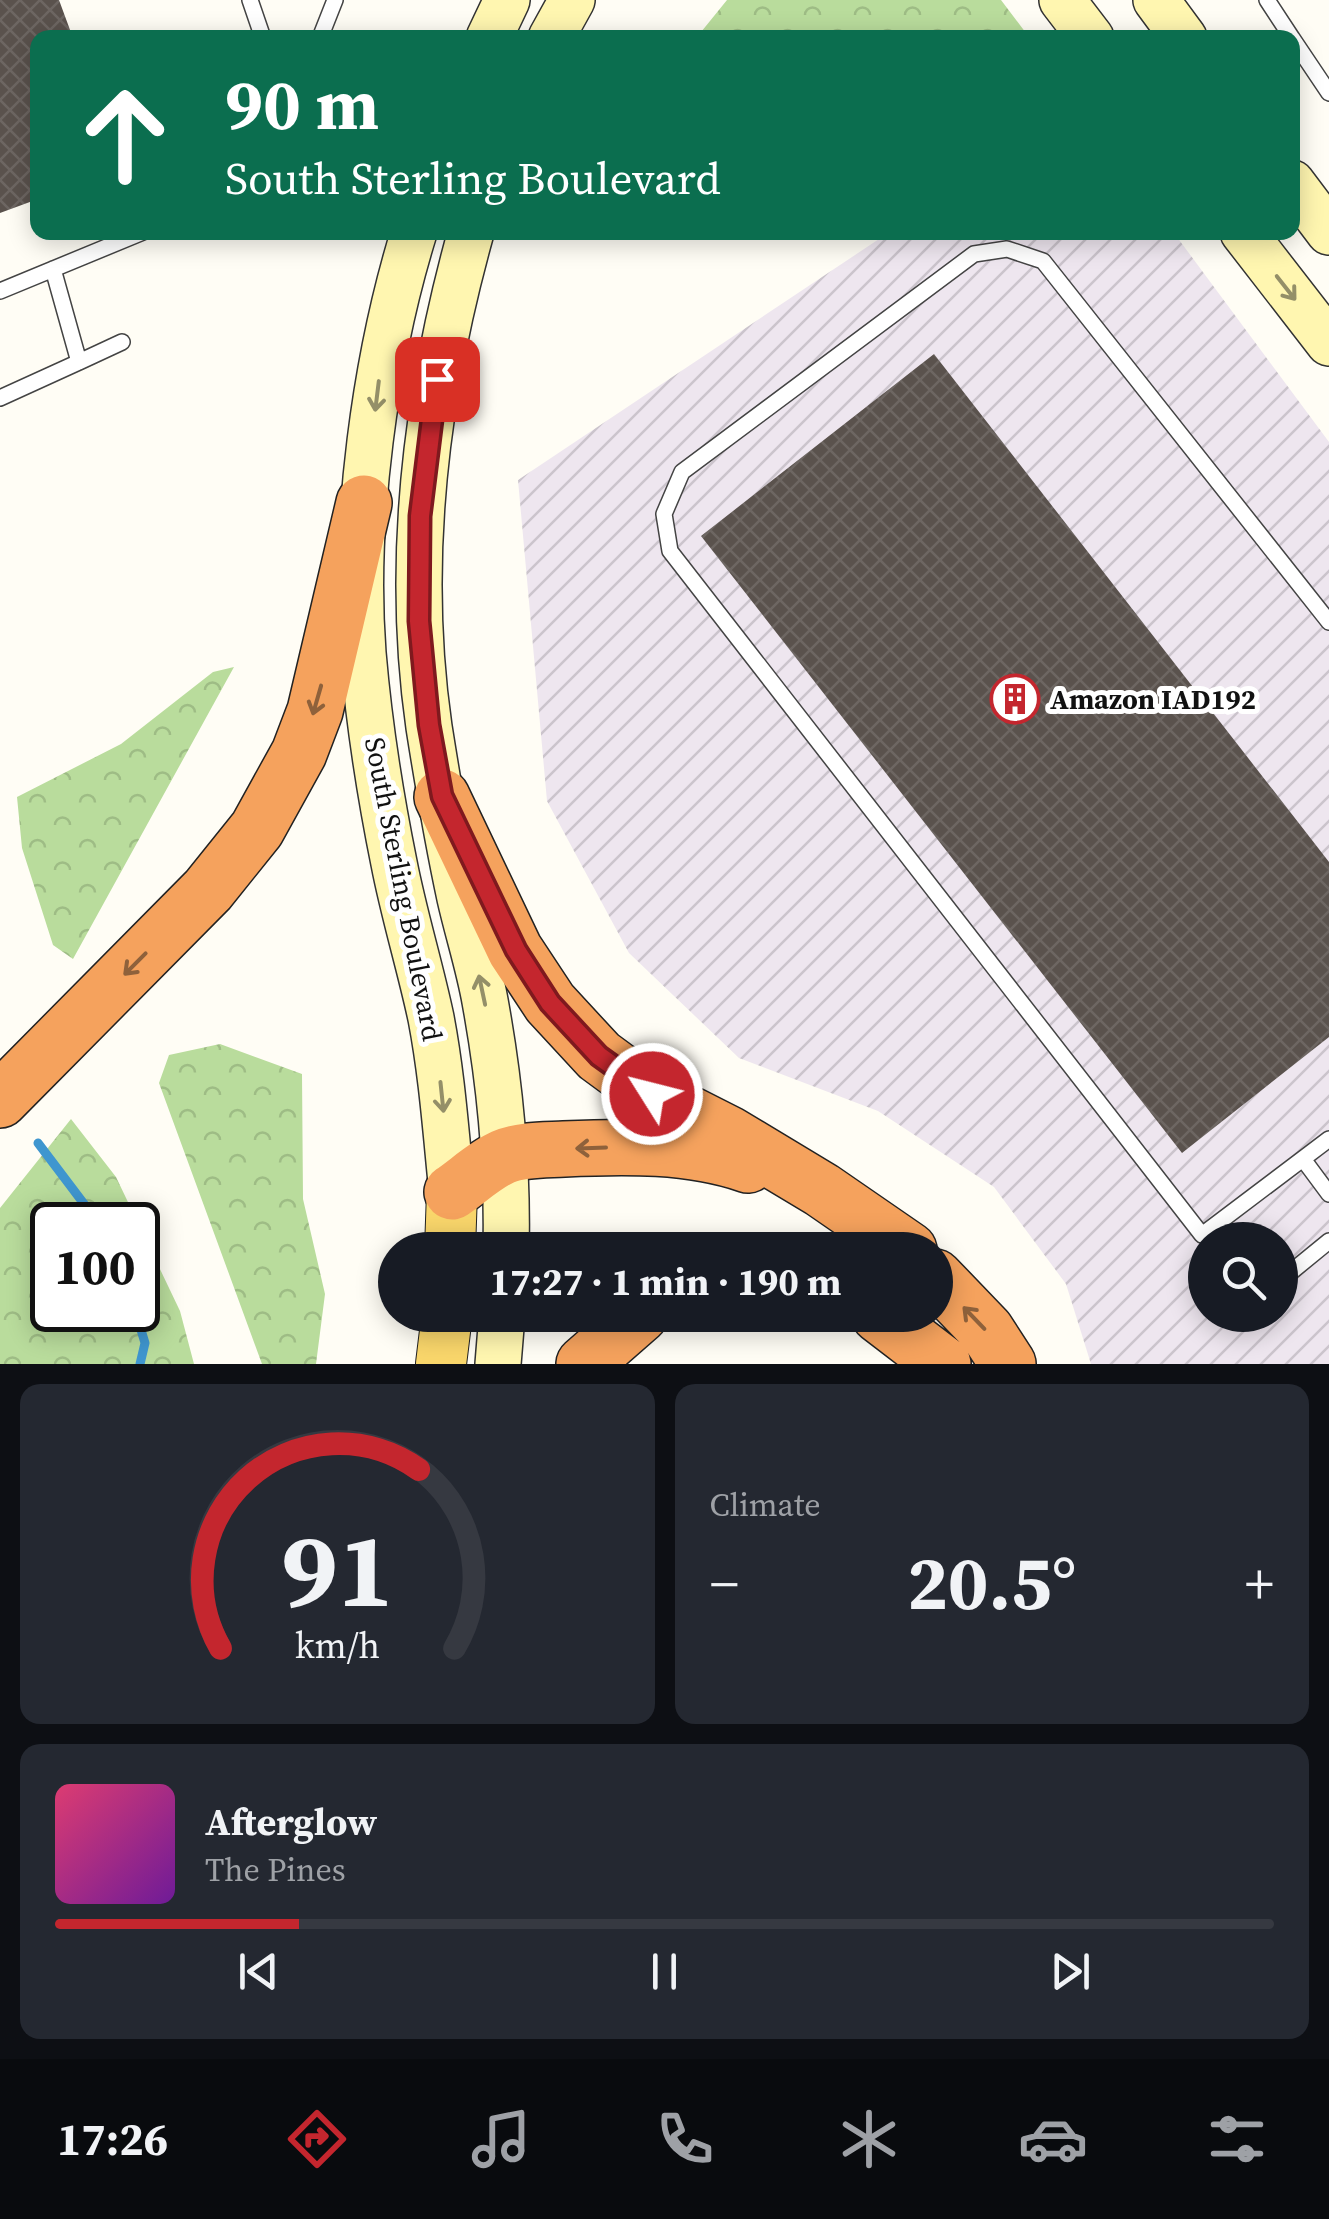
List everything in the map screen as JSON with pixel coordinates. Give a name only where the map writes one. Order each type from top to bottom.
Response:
[{"type":"highway","points":[[0,1100],[208,890],[264,817],[299,753],[314,712],[364,503]]},
{"type":"highway","points":[[442,796],[516,950],[550,1003],[599,1056],[652,1094],[729,1134],[883,1232]]},
{"type":"highway","points":[[452,1192],[504,1156],[539,1150],[622,1146],[729,1158],[822,1190]]},
{"type":"highway","points":[[953,1296],[986,1330],[1008,1364]]},
{"type":"highway","points":[[584,1364],[621,1332]]},
{"type":"highway","points":[[902,1332],[943,1364]]},
{"type":"main road","points":[[493,30],[507,0]]},
{"type":"main road","points":[[555,30],[572,0]]},
{"type":"main road","points":[[1062,0],[1085,30]]},
{"type":"main road","points":[[1156,0],[1178,30]]},
{"type":"main road","points":[[1300,194],[1329,232]]},
{"type":"main road","name":"South Sterling Boulevard","points":[[412,240],[380,377],[364,503],[363,650],[394,865],[431,1021],[452,1192],[451,1232]]},
{"type":"main road","name":"South Sterling Boulevard","points":[[469,240],[450,307],[430,415],[420,516],[419,621],[429,725],[460,896],[485,999],[504,1156],[506,1232]]},
{"type":"main road","points":[[1249,240],[1329,343]]},
{"type":"main road","points":[[441,1364],[446,1332]]},
{"type":"main road","points":[[498,1364],[501,1332]]},
{"type":"lane","points":[[250,0],[260,30]]},
{"type":"lane","points":[[323,30],[335,0]]},
{"type":"lane","points":[[1267,0],[1287,30]]},
{"type":"lane","points":[[1300,50],[1329,93]]},
{"type":"lane","points":[[0,290],[124,240]]},
{"type":"lane","points":[[1327,614],[1042,261],[1007,249],[974,254],[682,472],[664,514],[670,551],[1202,1236],[1329,1139]]},
{"type":"lane","points":[[53,269],[79,362]]},
{"type":"lane","points":[[0,398],[122,342]]},
{"type":"lane","points":[[1303,1159],[1329,1194]]},
{"type":"lane","points":[[1298,1266],[1329,1241]]},
{"type":"shaded area","points":[[878,240],[1179,240],[1329,442],[1329,1364],[1091,1364],[1066,1284],[994,1187],[878,1111],[739,1058],[629,953],[547,801],[518,480]]},
{"type":"green space","points":[[727,0],[1001,0],[1024,30],[703,30]]},
{"type":"green space","points":[[234,667],[73,959],[53,945],[22,848],[17,797],[121,744],[213,672]]},
{"type":"green space","points":[[220,1044],[302,1074],[303,1199],[325,1294],[316,1364],[262,1364],[159,1083],[169,1055]]},
{"type":"green space","points":[[71,1119],[116,1177],[128,1202],[30,1202],[30,1332],[160,1332],[160,1269],[180,1311],[194,1364],[0,1364],[0,1208]]},
{"type":"building","points":[[0,0],[59,0],[70,30],[30,30],[30,202],[0,213]]},
{"type":"building","name":"Amazon IAD192","points":[[934,354],[1329,862],[1329,1037],[1182,1153],[701,536]]},
{"type":"waterway","points":[[38,1143],[83,1202]]},
{"type":"waterway","points":[[140,1364],[145,1343],[142,1332]]},
{"type":"place","name":"Amazon IAD192","points":[[1015,699]]},
{"type":"route","points":[[437,379],[420,516],[419,621],[429,725],[442,796],[516,950],[550,1003],[599,1056],[652,1094]]}]
